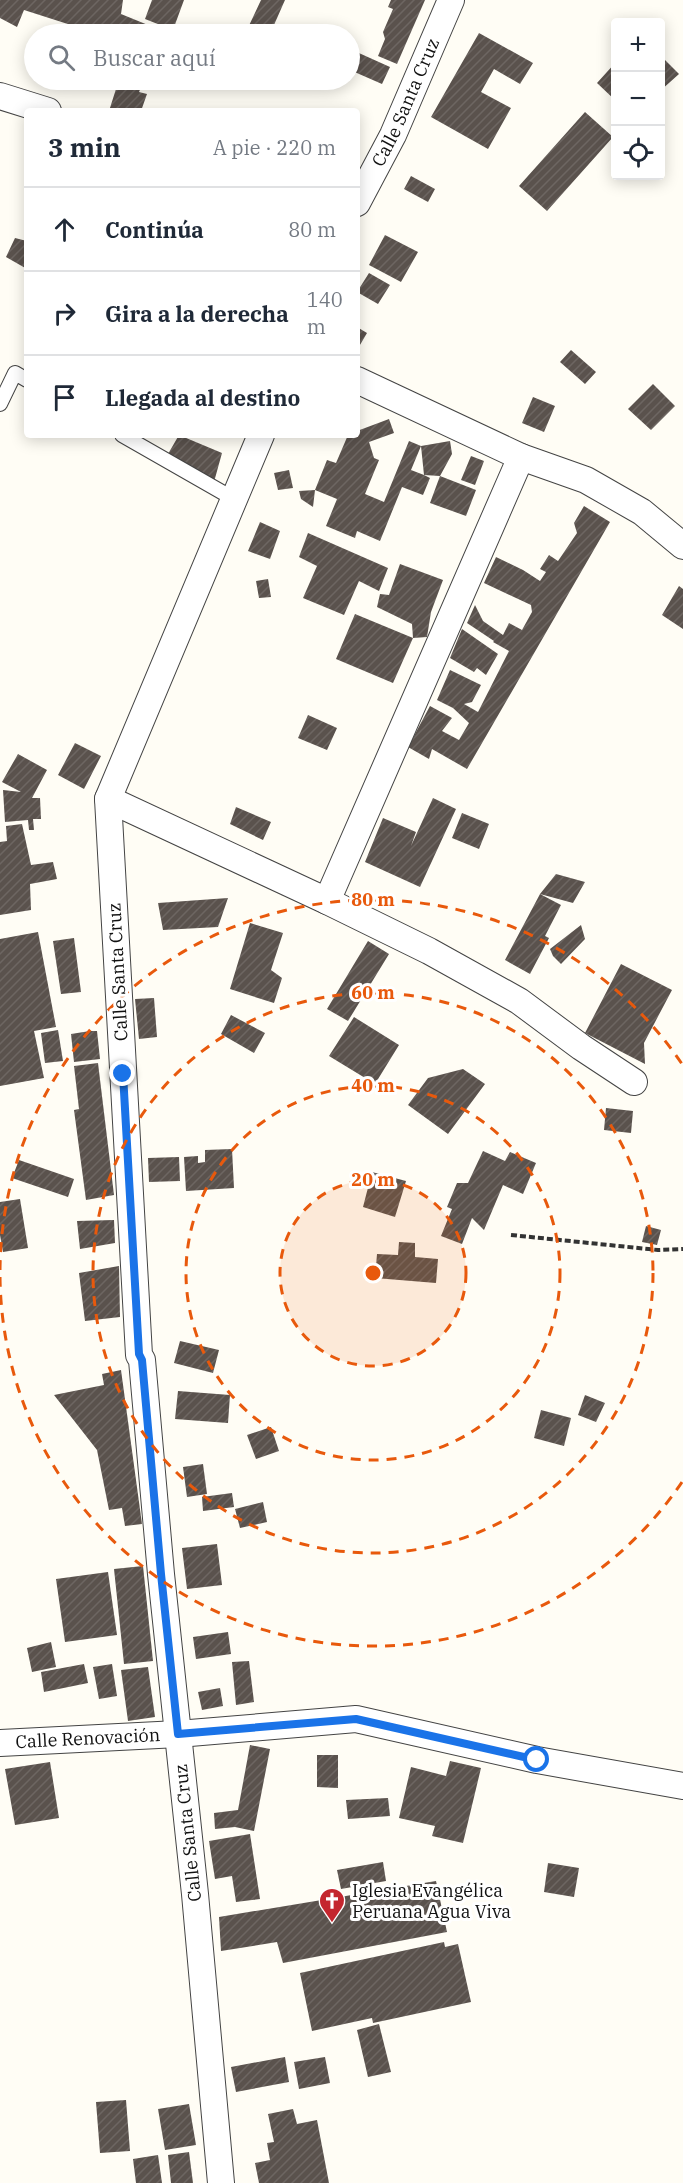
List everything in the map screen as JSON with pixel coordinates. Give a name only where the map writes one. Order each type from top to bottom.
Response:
[{"type":"street","name":"Calle Santa Cruz","points":[[360,197],[393,135],[451,0]]},
{"type":"street","points":[[0,96],[38,108]]},
{"type":"street","points":[[360,381],[521,457],[586,480],[642,512],[683,546]]},
{"type":"street","name":"Calle Santa Cruz","points":[[220,2183],[142,1360],[139,1354],[108,799],[260,438]]},
{"type":"street","points":[[327,901],[521,457]]},
{"type":"street","points":[[108,799],[429,951],[519,1001],[581,1047],[634,1082]]},
{"type":"street","name":"Calle Renovación","points":[[0,1743],[178,1734],[356,1719],[537,1760],[683,1786]]},
{"type":"lane","points":[[0,404],[15,373],[24,378]]},
{"type":"lane","points":[[127,438],[234,499]]},
{"type":"path","points":[[511,1235],[658,1250],[683,1249]]},
{"type":"building","points":[[0,0],[123,0],[121,14],[146,24],[68,24],[24,10],[17,27],[0,18]]},
{"type":"building","points":[[152,0],[184,0],[175,24],[158,24],[145,19]]},
{"type":"building","points":[[261,0],[285,0],[274,24],[250,24]]},
{"type":"building","points":[[391,0],[425,0],[397,64],[378,56],[385,39],[383,32],[393,9],[388,7]]},
{"type":"building","points":[[479,33],[533,63],[520,84],[494,69],[481,92],[511,108],[488,149],[431,117]]},
{"type":"building","points":[[360,54],[390,67],[382,84],[360,74]]},
{"type":"building","points":[[665,60],[679,74],[665,87]]},
{"type":"building","points":[[611,68],[611,96],[597,83]]},
{"type":"building","points":[[116,90],[140,90],[139,92],[147,94],[142,108],[110,108]]},
{"type":"building","points":[[585,112],[611,135],[611,139],[547,211],[519,186]]},
{"type":"building","points":[[411,176],[435,189],[428,202],[404,189]]},
{"type":"building","points":[[385,235],[418,252],[401,282],[369,265]]},
{"type":"building","points":[[15,238],[24,240],[24,267],[6,257]]},
{"type":"building","points":[[369,273],[390,285],[378,304],[360,294],[360,287]]},
{"type":"building","points":[[360,329],[367,333],[360,345]]},
{"type":"building","points":[[571,350],[596,372],[585,384],[560,362]]},
{"type":"building","points":[[653,384],[675,406],[651,430],[628,409]]},
{"type":"building","points":[[533,397],[555,406],[544,432],[522,423]]},
{"type":"building","points":[[389,419],[394,433],[369,442],[374,458],[379,460],[365,494],[384,502],[409,441],[421,446],[411,470],[430,478],[423,495],[402,487],[380,541],[357,531],[355,538],[326,526],[337,499],[315,490],[327,460],[336,463],[347,438],[360,438],[360,430]]},
{"type":"building","points":[[177,438],[186,438],[222,453],[214,482],[168,454]]},
{"type":"building","points":[[450,441],[452,454],[440,476],[424,475],[421,446]]},
{"type":"building","points":[[471,456],[484,461],[475,485],[461,480]]},
{"type":"building","points":[[289,470],[293,488],[278,490],[274,473]]},
{"type":"building","points":[[440,476],[476,490],[466,516],[430,503]]},
{"type":"building","points":[[315,490],[313,507],[301,499],[299,491]]},
{"type":"building","points":[[584,506],[610,522],[467,769],[432,749],[429,759],[408,747],[430,706],[452,718],[442,731],[459,740],[469,723],[453,708],[437,700],[450,670],[481,685],[472,702],[464,704],[478,712],[509,651],[467,623],[475,605],[483,621],[503,635],[509,623],[522,630],[532,612],[531,605],[484,583],[496,557],[540,581],[546,572],[540,569],[549,555],[558,561],[577,533],[574,523]]},
{"type":"building","points":[[260,522],[280,531],[270,559],[248,551]]},
{"type":"building","points":[[308,533],[388,568],[379,591],[359,581],[344,615],[303,598],[317,566],[299,557]]},
{"type":"building","points":[[400,564],[443,580],[431,612],[427,637],[413,638],[412,624],[377,607],[380,594],[389,595]]},
{"type":"building","points":[[268,579],[271,597],[259,598],[256,581]]},
{"type":"building","points":[[679,586],[683,589],[683,629],[662,615]]},
{"type":"building","points":[[355,614],[413,638],[393,683],[336,659]]},
{"type":"building","points":[[462,629],[498,654],[486,675],[477,668],[474,672],[450,658]]},
{"type":"building","points":[[308,715],[337,728],[327,750],[298,738]]},
{"type":"building","points":[[75,743],[101,756],[84,789],[58,775]]},
{"type":"building","points":[[18,754],[47,770],[32,798],[40,798],[41,819],[33,819],[34,830],[29,830],[28,820],[5,822],[3,790],[21,792],[2,782]]},
{"type":"building","points":[[433,798],[456,809],[420,887],[365,862],[383,818],[416,832],[411,846]]},
{"type":"building","points":[[236,807],[271,822],[263,840],[230,824]]},
{"type":"building","points":[[462,813],[489,824],[479,849],[452,838]]},
{"type":"building","points":[[22,824],[31,865],[53,862],[57,879],[30,884],[31,910],[0,915],[0,842],[7,841],[6,826]]},
{"type":"building","points":[[556,874],[585,882],[573,903],[540,894]]},
{"type":"building","points":[[540,894],[561,905],[545,936],[549,938],[530,974],[505,960]]},
{"type":"building","points":[[228,898],[218,927],[163,930],[158,903]]},
{"type":"building","points":[[250,923],[283,933],[271,970],[282,978],[274,1003],[230,989]]},
{"type":"building","points":[[581,925],[585,939],[561,964],[550,949]]},
{"type":"building","points":[[38,932],[56,1027],[34,1031],[44,1078],[0,1086],[0,939]]},
{"type":"building","points":[[74,938],[81,992],[61,994],[53,941]]},
{"type":"building","points":[[368,941],[389,954],[348,1021],[327,1009]]},
{"type":"building","points":[[621,964],[672,990],[644,1043],[645,1064],[585,1033]]},
{"type":"building","points":[[154,998],[157,1037],[139,1039],[135,999]]},
{"type":"building","points":[[231,1015],[265,1033],[254,1053],[221,1034]]},
{"type":"building","points":[[354,1017],[399,1045],[375,1084],[329,1056]]},
{"type":"building","points":[[58,1030],[63,1061],[45,1063],[41,1033]]},
{"type":"building","points":[[97,1031],[100,1059],[74,1062],[71,1034]]},
{"type":"building","points":[[98,1063],[114,1195],[86,1200],[74,1110],[79,1109],[74,1066]]},
{"type":"building","points":[[463,1069],[485,1084],[448,1134],[408,1105],[428,1078]]},
{"type":"building","points":[[606,1108],[633,1111],[631,1133],[604,1130]]},
{"type":"building","points":[[232,1149],[234,1188],[186,1191],[184,1157],[198,1156],[198,1163],[205,1162],[205,1150]]},
{"type":"building","points":[[483,1151],[505,1161],[510,1152],[536,1163],[523,1194],[503,1185],[484,1230],[472,1218],[462,1244],[441,1236],[452,1209],[447,1207],[457,1183],[468,1183]]},
{"type":"building","points":[[179,1157],[180,1181],[149,1182],[148,1158]]},
{"type":"building","points":[[19,1160],[74,1179],[68,1197],[12,1178]]},
{"type":"building","points":[[372,1172],[406,1181],[395,1217],[363,1207]]},
{"type":"building","points":[[20,1199],[28,1248],[3,1252],[0,1235],[0,1202]]},
{"type":"building","points":[[114,1220],[115,1243],[80,1249],[77,1221]]},
{"type":"building","points":[[646,1226],[661,1230],[657,1245],[642,1242]]},
{"type":"building","points":[[399,1242],[415,1243],[415,1257],[438,1259],[436,1283],[375,1278],[377,1254],[398,1255]]},
{"type":"building","points":[[119,1266],[120,1317],[85,1321],[79,1273]]},
{"type":"building","points":[[180,1341],[219,1350],[213,1373],[174,1363]]},
{"type":"building","points":[[121,1370],[142,1524],[125,1526],[122,1508],[109,1510],[97,1450],[54,1395],[104,1385],[102,1374]]},
{"type":"building","points":[[178,1391],[230,1395],[228,1423],[175,1419]]},
{"type":"building","points":[[585,1395],[605,1403],[596,1422],[578,1415]]},
{"type":"building","points":[[541,1410],[571,1418],[564,1446],[534,1438]]},
{"type":"building","points":[[271,1427],[279,1451],[256,1459],[247,1435]]},
{"type":"building","points":[[203,1464],[207,1494],[187,1497],[183,1467]]},
{"type":"building","points":[[232,1493],[234,1507],[203,1511],[202,1497]]},
{"type":"building","points":[[263,1502],[267,1522],[240,1528],[235,1509]]},
{"type":"building","points":[[217,1544],[222,1585],[187,1589],[182,1548]]},
{"type":"building","points":[[143,1566],[153,1661],[124,1664],[114,1569]]},
{"type":"building","points":[[108,1572],[117,1635],[65,1642],[56,1579]]},
{"type":"building","points":[[228,1632],[231,1654],[196,1659],[193,1637]]},
{"type":"building","points":[[51,1642],[56,1667],[32,1672],[27,1648]]},
{"type":"building","points":[[249,1661],[254,1702],[236,1705],[232,1662]]},
{"type":"building","points":[[84,1664],[88,1683],[44,1692],[41,1672]]},
{"type":"building","points":[[112,1664],[117,1696],[99,1699],[93,1667]]},
{"type":"building","points":[[148,1667],[155,1717],[128,1721],[121,1670]]},
{"type":"building","points":[[220,1688],[223,1706],[202,1710],[198,1692]]},
{"type":"building","points":[[250,1745],[270,1749],[254,1831],[235,1827],[215,1829],[214,1813],[238,1810]]},
{"type":"building","points":[[317,1755],[338,1755],[338,1788],[317,1787]]},
{"type":"building","points":[[450,1761],[481,1768],[463,1843],[432,1836],[435,1826],[399,1818],[411,1767],[446,1776]]},
{"type":"building","points":[[50,1762],[59,1818],[15,1825],[5,1769]]},
{"type":"building","points":[[388,1798],[390,1816],[348,1819],[346,1800]]},
{"type":"building","points":[[250,1834],[260,1899],[236,1902],[232,1876],[215,1879],[209,1841]]},
{"type":"building","points":[[383,1862],[386,1881],[341,1889],[337,1870]]},
{"type":"building","points":[[548,1863],[579,1868],[574,1897],[544,1892]]},
{"type":"building","name":"Iglesia Evangélica Peruana Agua Viva","points":[[436,1881],[447,1932],[283,1963],[277,1942],[221,1951],[219,1917]]},
{"type":"building","points":[[444,1942],[445,1947],[458,1944],[471,2002],[373,2023],[372,2018],[312,2031],[300,1973]]},
{"type":"building","points":[[379,2024],[391,2072],[368,2077],[357,2030]]},
{"type":"building","points":[[285,2057],[289,2082],[236,2092],[231,2067]]},
{"type":"building","points":[[325,2057],[330,2083],[299,2089],[294,2062]]},
{"type":"building","points":[[126,2100],[130,2151],[100,2153],[96,2102]]},
{"type":"building","points":[[189,2104],[196,2145],[165,2150],[158,2109]]},
{"type":"building","points":[[293,2109],[297,2124],[317,2120],[329,2183],[259,2183],[255,2163],[270,2160],[267,2143],[274,2142],[268,2114]]},
{"type":"building","points":[[189,2152],[193,2183],[171,2183],[168,2155]]},
{"type":"building","points":[[158,2155],[162,2183],[136,2183],[133,2159]]},
{"type":"place","name":"Iglesia Evangélica Peruana Agua Viva","points":[[332,1924]]},
{"type":"route","points":[[123,1074],[139,1354],[142,1360],[178,1734],[356,1719],[537,1760]]}]
